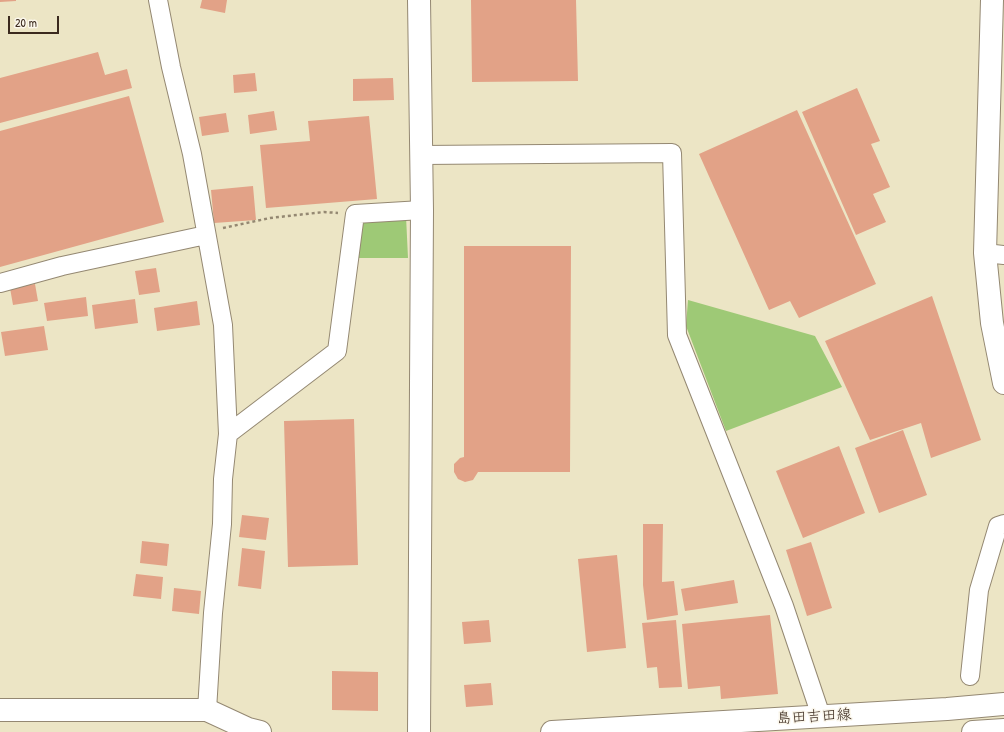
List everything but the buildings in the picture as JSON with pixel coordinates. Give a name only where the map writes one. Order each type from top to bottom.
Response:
[{"type":"street","points":[[158,0],[170,67],[192,154],[223,325],[228,434],[223,479],[222,524],[213,613],[207,710]]},
{"type":"street","points":[[418,732],[422,210],[419,0]]},
{"type":"street","points":[[992,0],[995,254],[992,323],[1004,383]]},
{"type":"street","points":[[421,155],[672,153],[677,335],[784,606],[821,716]]},
{"type":"street","points":[[228,434],[337,351],[355,214],[422,210]]},
{"type":"street","points":[[0,283],[62,266],[206,233]]},
{"type":"street","points":[[970,676],[979,590],[998,526],[1004,524]]},
{"type":"street","name":"島田吉田線","points":[[552,732],[947,709],[1004,704]]},
{"type":"street","points":[[0,710],[207,710],[248,729],[260,732]]},
{"type":"street","points":[[972,732],[1004,730]]},
{"type":"path","points":[[206,233],[270,218],[324,212],[355,214]]},
{"type":"green space","points":[[370,215],[406,216],[408,258],[356,258],[357,228]]},
{"type":"green space","points":[[688,300],[815,336],[842,387],[726,431],[686,326]]}]
